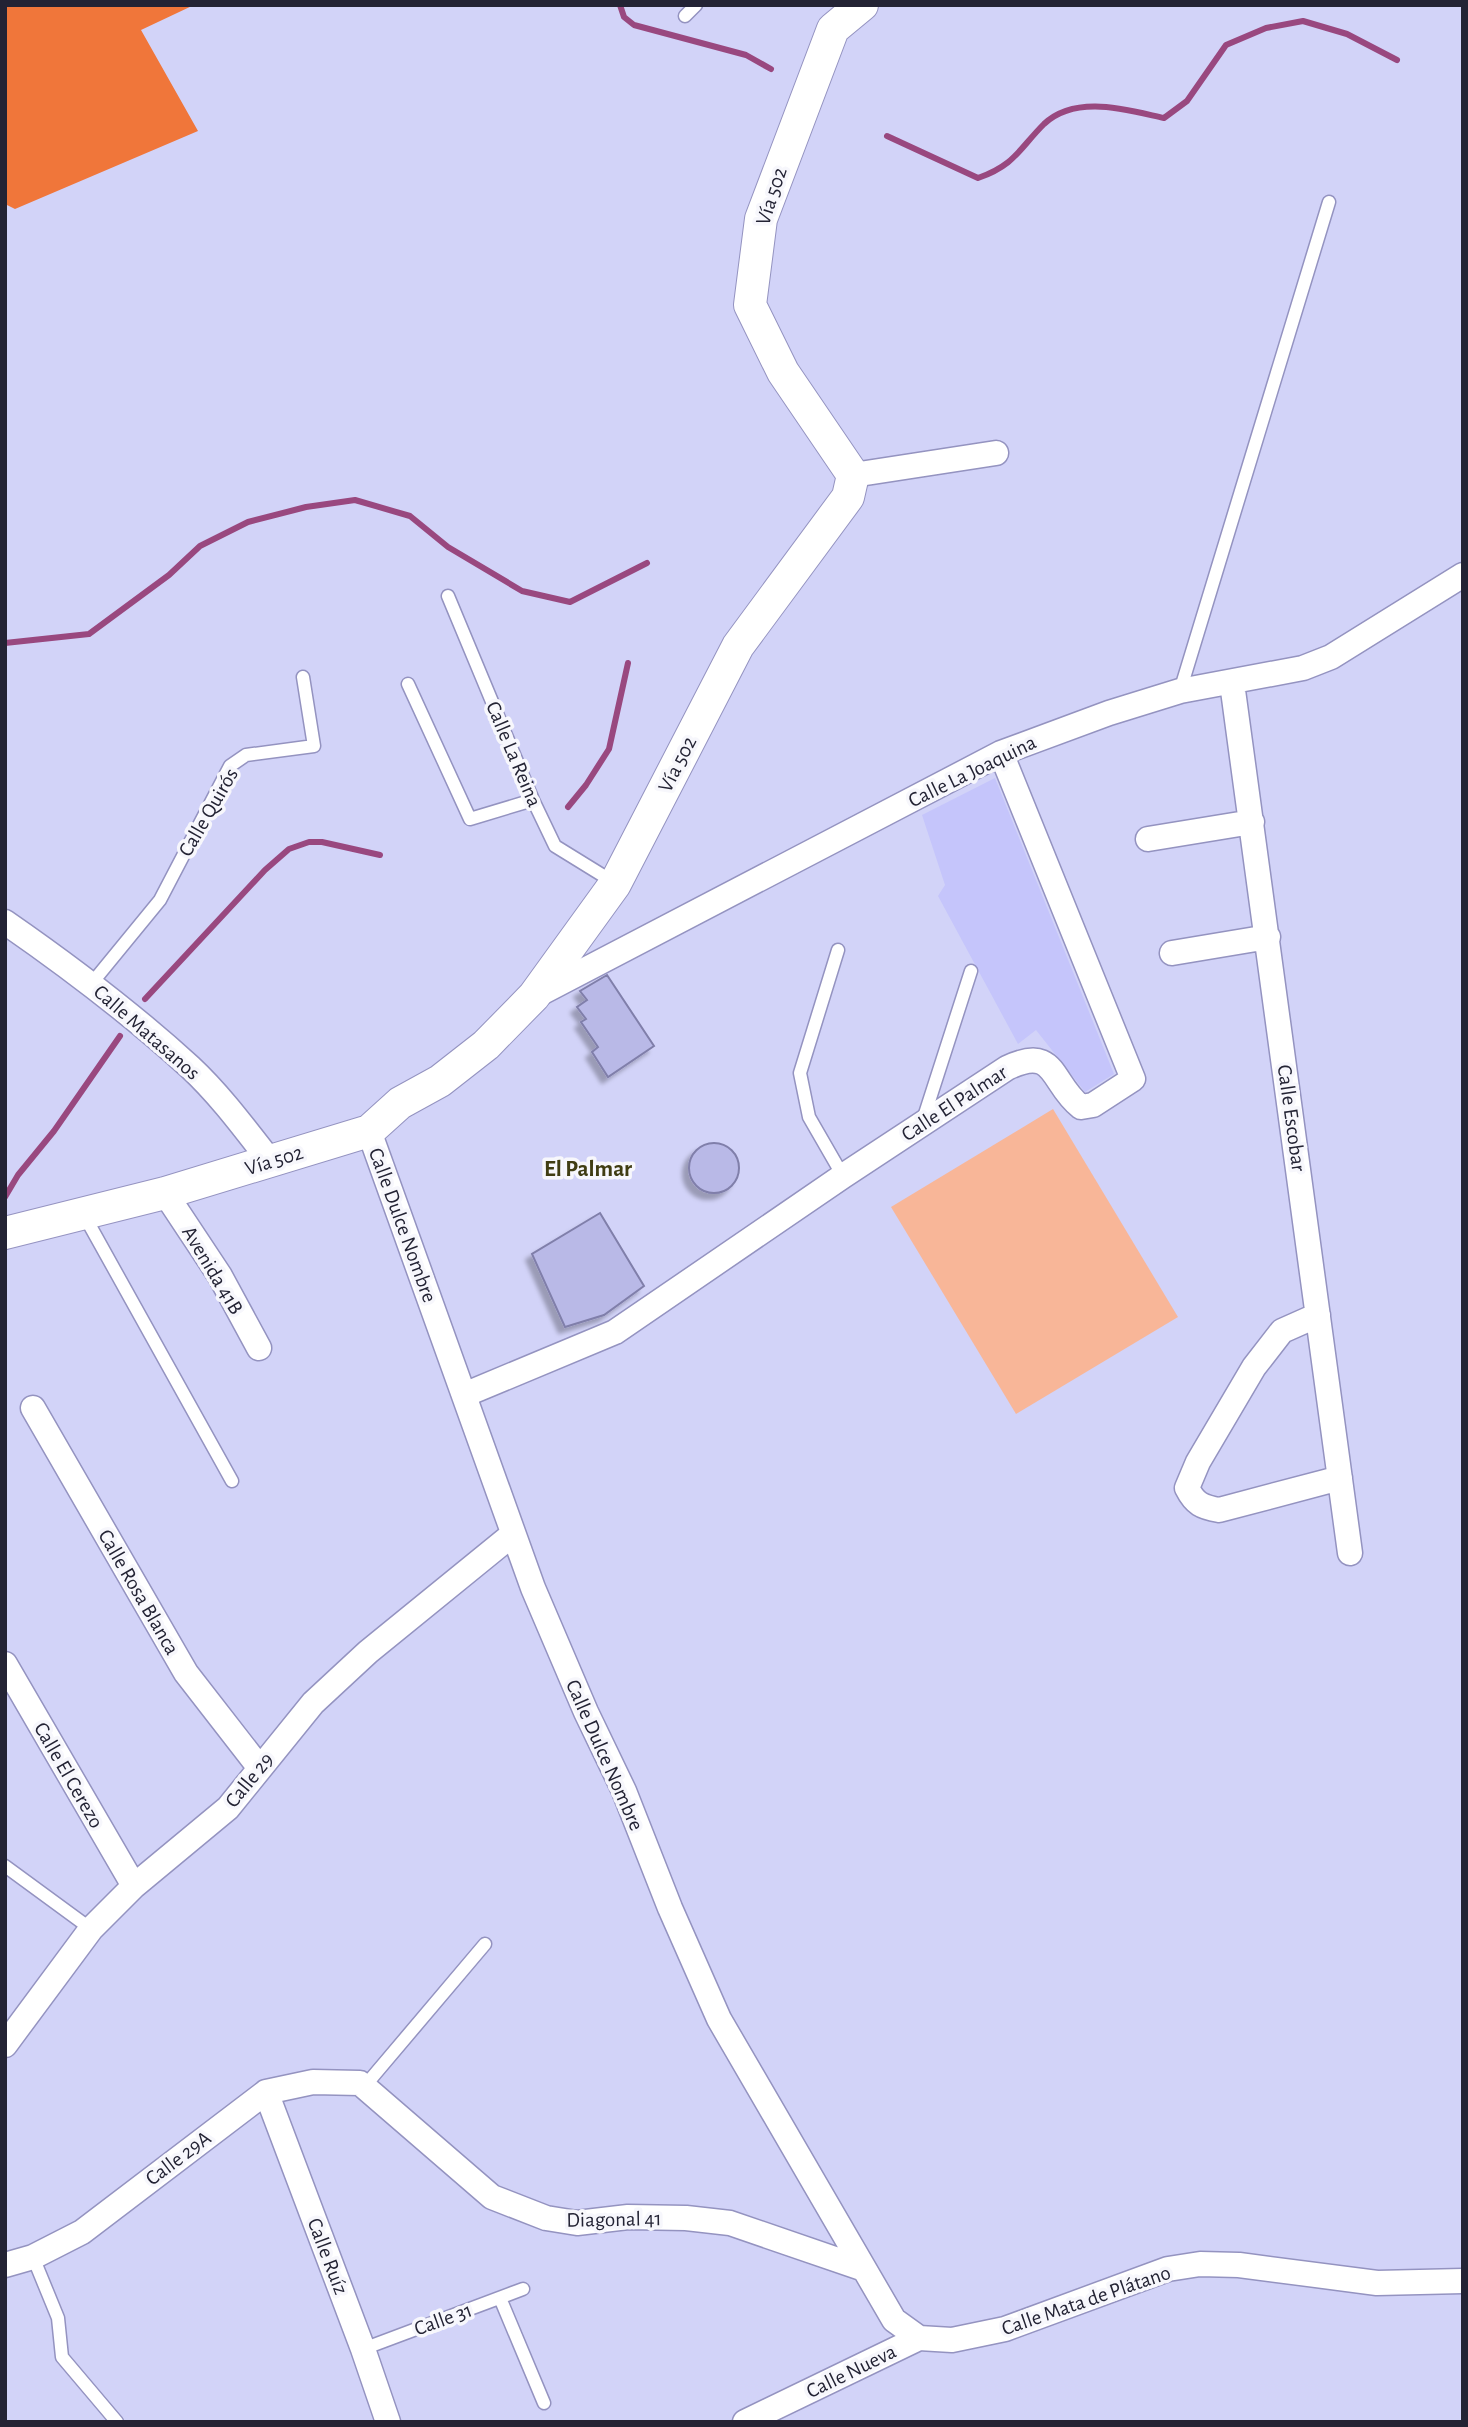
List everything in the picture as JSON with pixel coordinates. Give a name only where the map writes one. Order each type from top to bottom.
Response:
[{"type":"street","name":"Vía 502","points":[[5,1233],[165,1193],[369,1131],[400,1103],[440,1081],[486,1045],[534,996],[615,884],[738,646],[848,497],[853,475],[783,372],[750,305],[761,219],[833,29],[862,5]]},
{"type":"street","points":[[853,475],[996,453]]},
{"type":"street","name":"Calle La Joaquina","points":[[534,996],[1002,753],[1109,713],[1180,691],[1303,668],[1331,657],[1463,575]]},
{"type":"street","name":"Calle Escobar","points":[[1232,682],[1350,1553]]},
{"type":"street","name":"Calle El Palmar","points":[[464,1395],[615,1332],[843,1175],[1023,1060],[1037,1059],[1052,1068],[1070,1098],[1081,1107],[1093,1105],[1133,1079],[1002,753]]},
{"type":"street","points":[[1148,839],[1252,822]]},
{"type":"street","name":"Calle Matasanos","points":[[5,922],[92,983],[192,1069],[270,1161]]},
{"type":"street","points":[[1172,953],[1268,937]]},
{"type":"street","name":"Calle Dulce Nombre","points":[[369,1131],[513,1534],[580,1700],[624,1791],[670,1908],[719,2019],[894,2320],[919,2338]]},
{"type":"street","name":"Avenida 41B","points":[[165,1193],[220,1276],[259,1348]]},
{"type":"street","points":[[1318,1315],[1282,1331],[1254,1367],[1198,1462],[1187,1488],[1193,1500],[1203,1507],[1219,1510],[1339,1478]]},
{"type":"street","name":"Calle Rosa Blanca","points":[[33,1408],[186,1673],[259,1767]]},
{"type":"street","name":"Calle 29","points":[[5,2045],[91,1929],[134,1886],[228,1808],[313,1703],[368,1652],[513,1534]]},
{"type":"street","name":"Calle El Cerezo","points":[[5,1664],[134,1886]]},
{"type":"street","name":"Calle 29A","points":[[5,2265],[33,2257],[82,2232],[266,2092],[313,2082],[362,2085]]},
{"type":"street","name":"Diagonal 41","points":[[362,2085],[492,2197],[546,2218],[577,2223],[628,2217],[686,2218],[730,2223],[864,2269]]},
{"type":"street","name":"Calle Ruíz","points":[[266,2092],[363,2348],[388,2422]]},
{"type":"street","name":"Calle Mata de Plátano","points":[[919,2338],[952,2340],[1005,2329],[1156,2273],[1200,2264],[1239,2265],[1377,2283],[1463,2281]]},
{"type":"street","name":"Calle Nueva","points":[[745,2422],[919,2338]]},
{"type":"lane","points":[[685,16],[696,5]]},
{"type":"lane","points":[[1180,691],[1329,202]]},
{"type":"lane","name":"Calle La Reina","points":[[448,596],[533,800],[555,846],[615,884]]},
{"type":"lane","name":"Calle Quirós","points":[[92,983],[160,900],[230,766],[246,755],[314,746],[303,677]]},
{"type":"lane","points":[[408,684],[470,819],[533,800]]},
{"type":"lane","points":[[838,950],[800,1073],[809,1117],[843,1175]]},
{"type":"lane","points":[[922,1124],[971,971]]},
{"type":"lane","points":[[84,1213],[232,1481]]},
{"type":"lane","points":[[5,1866],[91,1929]]},
{"type":"lane","points":[[362,2085],[485,1944]]},
{"type":"lane","points":[[33,2257],[58,2318],[62,2357],[117,2422]]},
{"type":"lane","name":"Calle 31","points":[[363,2348],[523,2289]]},
{"type":"lane","points":[[500,2298],[544,2403]]},
{"type":"shaded area","points":[[5,5],[194,5],[141,30],[198,131],[15,209],[5,204]]},
{"type":"shaded area","points":[[995,778],[1114,1074],[1085,1092],[1036,1030],[1018,1044],[938,896],[945,885],[922,815]]},
{"type":"shaded area","points":[[1053,1109],[1178,1317],[1016,1414],[891,1207]]},
{"type":"building","points":[[607,975],[654,1046],[608,1077],[592,1052],[598,1047],[581,1022],[586,1019],[577,1007],[587,1000],[580,991]]},
{"type":"building","points":[[714,1143],[732,1150],[739,1168],[732,1186],[714,1193],[696,1186],[689,1168],[696,1150]]},
{"type":"building","points":[[600,1213],[644,1286],[604,1315],[565,1327],[532,1254]]},
{"type":"waterway","points":[[620,5],[624,17],[634,25],[746,55],[771,69]]},
{"type":"waterway","points":[[887,136],[978,178],[1009,162],[1044,124],[1071,109],[1118,108],[1164,118],[1187,101],[1226,45],[1266,28],[1303,21],[1347,34],[1397,60]]},
{"type":"waterway","points":[[5,643],[89,634],[169,575],[200,546],[248,522],[306,507],[355,500],[410,516],[448,547],[522,591],[570,602],[647,563]]},
{"type":"waterway","points":[[568,807],[609,749],[628,663]]},
{"type":"waterway","points":[[145,999],[265,870],[289,849],[309,842],[322,842],[380,855]]},
{"type":"waterway","points":[[5,1197],[18,1175],[54,1131],[120,1036]]},
{"type":"district","name":"El Palmar","points":[[588,1168]]}]
